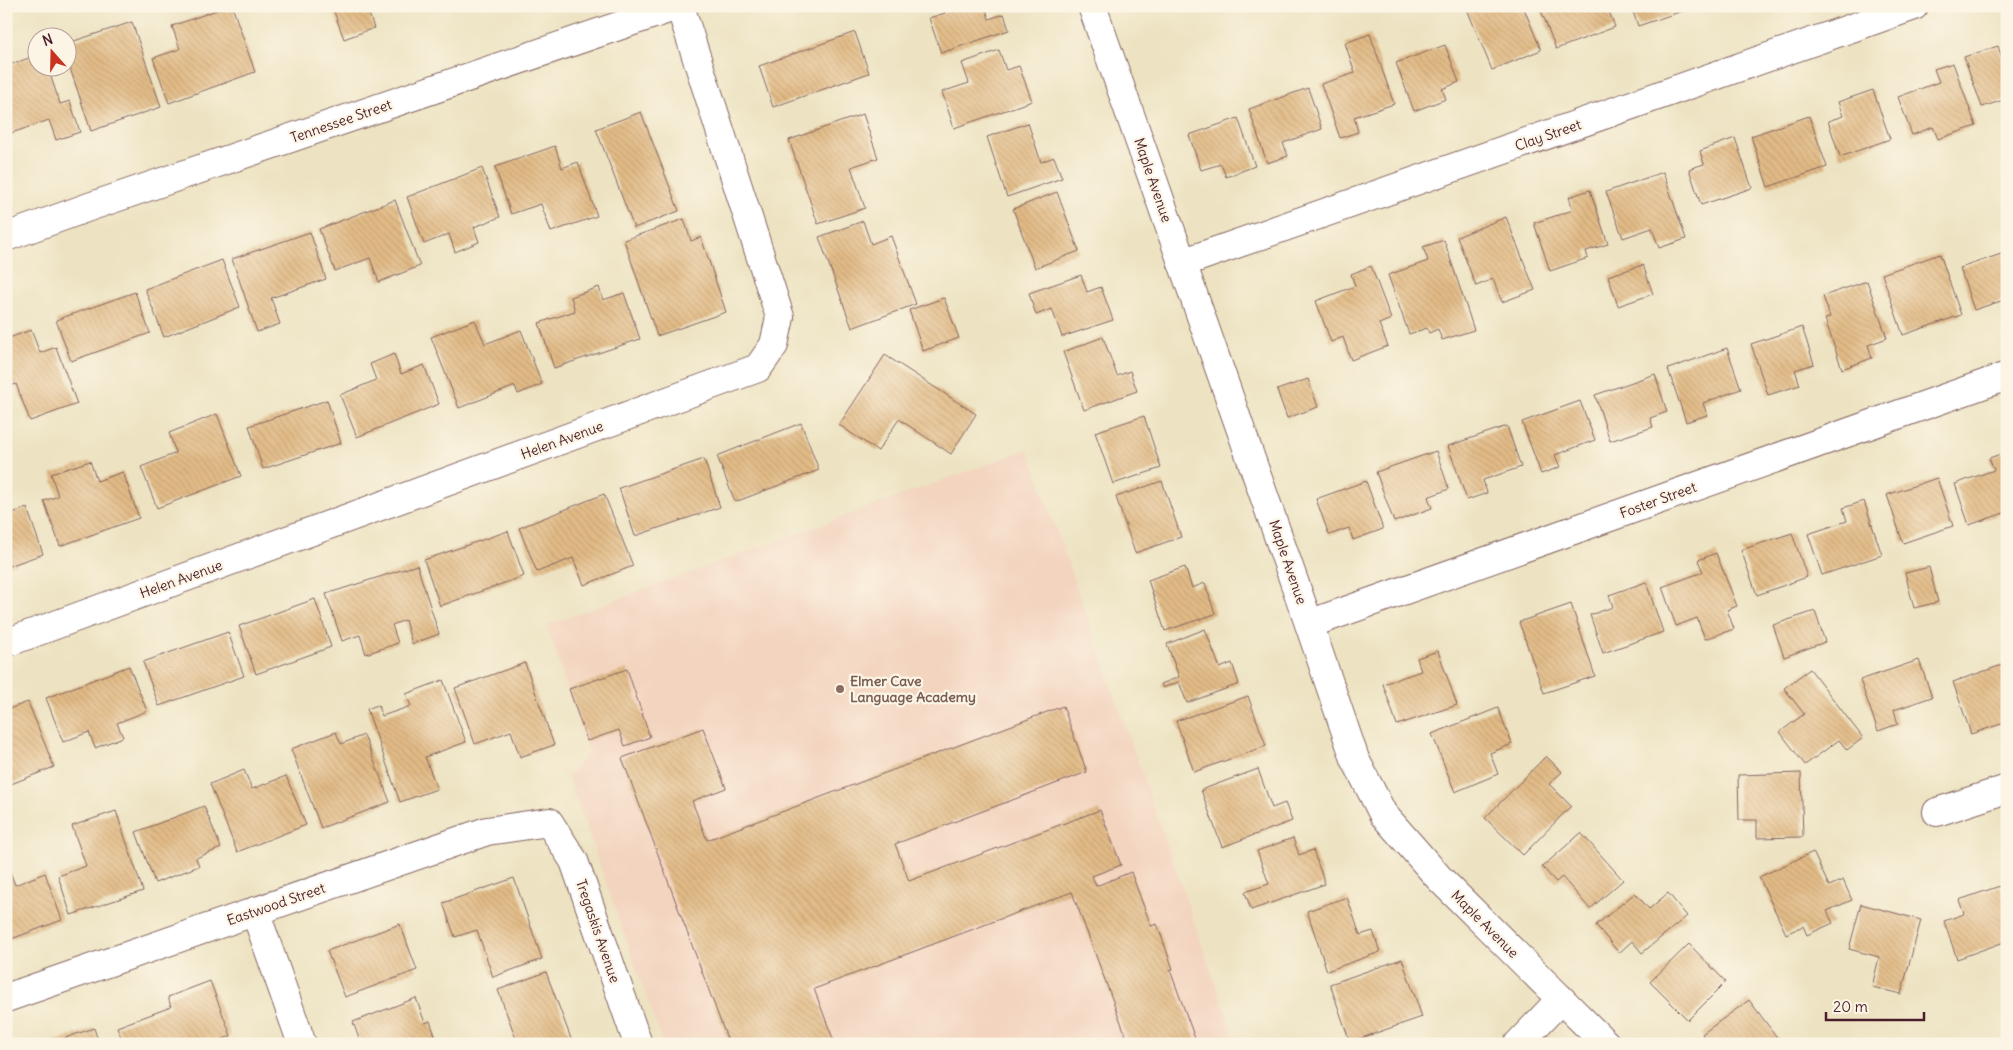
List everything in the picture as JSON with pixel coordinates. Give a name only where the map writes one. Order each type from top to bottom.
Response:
[{"type":"street","name":"Tennessee Street","points":[[6,237],[678,6]]},
{"type":"street","name":"Helen Avenue","points":[[6,644],[758,368],[774,345],[780,318],[678,6]]},
{"type":"street","name":"Maple Avenue","points":[[1092,6],[1355,760],[1383,814],[1439,878],[1606,1044]]},
{"type":"street","name":"Clay Street","points":[[1182,263],[1914,6]]},
{"type":"street","name":"Foster Street","points":[[1309,624],[2007,376]]},
{"type":"street","points":[[1937,812],[2007,789]]},
{"type":"street","name":"Eastwood Street","points":[[6,998],[487,832],[549,822]]},
{"type":"street","name":"Tregaskis Avenue","points":[[549,822],[574,861],[638,1044]]},
{"type":"street","points":[[255,911],[302,1044]]},
{"type":"street","points":[[1518,1044],[1561,999]]},
{"type":"shaded area","name":"Elmer Cave Language Academy","points":[[1028,449],[1237,1044],[663,1044],[568,776],[588,753],[547,625]]},
{"type":"building","points":[[232,6],[255,72],[169,103],[153,58],[180,49],[172,26]]},
{"type":"building","points":[[340,6],[371,6],[367,8],[374,28],[344,39],[333,9]]},
{"type":"building","points":[[943,6],[985,6],[989,19],[1004,14],[1009,30],[941,53],[929,18],[945,13]]},
{"type":"building","points":[[1473,6],[1523,6],[1541,50],[1492,70],[1467,9]]},
{"type":"building","points":[[1546,6],[1607,6],[1615,27],[1556,49],[1540,8]]},
{"type":"building","points":[[1631,6],[1687,6],[1688,9],[1638,26]]},
{"type":"building","points":[[132,22],[161,107],[91,131],[73,78],[78,78],[78,40]]},
{"type":"building","points":[[855,32],[869,73],[773,107],[759,66]]},
{"type":"building","points":[[1370,34],[1394,104],[1354,117],[1358,132],[1340,138],[1321,84],[1355,73],[1345,43]]},
{"type":"building","points":[[1445,45],[1459,82],[1442,89],[1446,99],[1414,111],[1396,63]]},
{"type":"building","points":[[1998,46],[2002,58],[2007,57],[2007,99],[1982,107],[1964,57]]},
{"type":"building","points":[[999,50],[1006,70],[1019,66],[1032,101],[954,128],[942,92],[969,83],[962,63]]},
{"type":"building","points":[[28,58],[28,78],[51,78],[60,104],[70,101],[80,132],[56,140],[49,120],[6,135],[6,66]]},
{"type":"building","points":[[1953,63],[1976,126],[1938,139],[1933,127],[1912,135],[1898,97],[1939,82],[1934,69]]},
{"type":"building","points":[[1308,88],[1322,129],[1283,143],[1288,156],[1267,163],[1249,109]]},
{"type":"building","points":[[1873,90],[1890,139],[1840,157],[1828,121],[1843,116],[1838,102]]},
{"type":"building","points":[[641,112],[679,211],[634,228],[596,129]]},
{"type":"building","points":[[863,114],[878,158],[851,167],[865,208],[818,224],[789,140]]},
{"type":"building","points":[[1809,116],[1827,167],[1768,187],[1751,136]]},
{"type":"building","points":[[1238,118],[1255,166],[1226,177],[1221,164],[1201,170],[1189,135]]},
{"type":"building","points":[[1028,123],[1041,162],[1054,157],[1062,178],[1007,197],[987,137]]},
{"type":"building","points":[[1735,138],[1752,188],[1701,205],[1689,169],[1704,164],[1700,151]]},
{"type":"building","points":[[555,146],[562,168],[578,162],[597,216],[551,232],[541,204],[511,214],[495,167]]},
{"type":"building","points":[[482,168],[500,217],[474,227],[479,242],[455,252],[449,234],[424,244],[407,197]]},
{"type":"building","points":[[1663,172],[1686,239],[1659,248],[1652,228],[1623,238],[1606,192]]},
{"type":"building","points":[[1590,190],[1608,244],[1586,251],[1588,258],[1550,271],[1534,223],[1573,210],[1569,197]]},
{"type":"building","points":[[1057,192],[1079,251],[1035,268],[1013,209]]},
{"type":"building","points":[[395,200],[420,266],[379,282],[370,258],[335,271],[319,229]]},
{"type":"building","points":[[1506,217],[1535,290],[1502,302],[1493,279],[1476,286],[1457,237]]},
{"type":"building","points":[[684,219],[691,241],[701,237],[726,312],[657,336],[624,240]]},
{"type":"building","points":[[863,221],[871,244],[891,236],[916,304],[852,328],[819,237]]},
{"type":"building","points":[[310,232],[326,279],[271,298],[280,324],[257,332],[232,259]]},
{"type":"building","points":[[1444,240],[1474,330],[1442,340],[1438,329],[1429,333],[1427,328],[1409,334],[1388,275],[1428,261],[1423,247]]},
{"type":"building","points":[[2007,252],[2007,299],[1974,310],[1960,268]]},
{"type":"building","points":[[1940,254],[1961,315],[1903,335],[1882,274]]},
{"type":"building","points":[[222,260],[240,307],[164,337],[145,289]]},
{"type":"building","points":[[1643,265],[1653,294],[1618,306],[1608,276]]},
{"type":"building","points":[[1371,266],[1391,319],[1379,324],[1388,346],[1351,360],[1343,337],[1331,342],[1316,301],[1355,286],[1351,274]]},
{"type":"building","points":[[1081,275],[1087,292],[1101,287],[1113,320],[1062,337],[1052,309],[1036,315],[1029,293]]},
{"type":"building","points":[[1867,281],[1887,338],[1868,345],[1872,358],[1842,369],[1825,319],[1830,317],[1823,296]]},
{"type":"building","points":[[599,287],[603,300],[624,293],[640,339],[554,368],[539,323],[575,311],[571,297]]},
{"type":"building","points":[[135,292],[150,333],[71,361],[56,320]]},
{"type":"building","points":[[944,298],[959,338],[923,351],[909,310]]},
{"type":"building","points":[[475,320],[485,344],[521,330],[542,384],[518,394],[515,386],[459,408],[431,337]]},
{"type":"building","points":[[1802,327],[1814,364],[1795,370],[1800,385],[1768,395],[1751,344]]},
{"type":"building","points":[[31,330],[40,353],[56,347],[77,404],[30,421],[16,384],[6,388],[6,339]]},
{"type":"building","points":[[1103,337],[1117,376],[1130,371],[1137,391],[1084,410],[1063,352]]},
{"type":"building","points":[[1727,348],[1741,389],[1703,403],[1707,415],[1686,422],[1668,369]]},
{"type":"building","points":[[394,354],[401,374],[424,365],[439,404],[357,437],[340,395],[376,380],[370,364]]},
{"type":"building","points":[[885,355],[976,414],[951,454],[899,419],[878,451],[839,425]]},
{"type":"building","points":[[1655,374],[1667,412],[1650,418],[1653,427],[1610,441],[1595,395]]},
{"type":"building","points":[[1308,379],[1318,407],[1287,418],[1277,390]]},
{"type":"building","points":[[327,400],[341,443],[263,469],[249,426]]},
{"type":"building","points":[[1580,401],[1595,440],[1555,455],[1560,467],[1541,474],[1522,422]]},
{"type":"building","points":[[217,414],[241,476],[157,508],[141,467],[176,453],[169,433]]},
{"type":"building","points":[[1144,416],[1161,468],[1113,484],[1095,432]]},
{"type":"building","points":[[801,423],[819,470],[735,502],[717,456]]},
{"type":"building","points":[[1507,426],[1521,467],[1483,480],[1487,493],[1467,500],[1448,446]]},
{"type":"building","points":[[1436,451],[1449,489],[1428,497],[1432,508],[1394,522],[1376,472]]},
{"type":"building","points":[[2007,452],[2007,512],[1969,525],[1955,484],[1994,470],[1989,458]]},
{"type":"building","points":[[704,459],[720,507],[635,536],[619,488]]},
{"type":"building","points":[[90,461],[97,481],[123,472],[139,518],[60,546],[44,501],[58,496],[51,474]]},
{"type":"building","points":[[1937,478],[1953,526],[1903,543],[1887,495]]},
{"type":"building","points":[[1162,481],[1181,537],[1135,553],[1116,497]]},
{"type":"building","points":[[1366,481],[1383,529],[1353,540],[1349,528],[1329,535],[1316,499]]},
{"type":"building","points":[[604,494],[633,566],[584,585],[573,558],[537,572],[519,528]]},
{"type":"building","points":[[1864,501],[1882,555],[1822,575],[1808,534],[1847,521],[1843,508]]},
{"type":"building","points":[[27,508],[43,554],[6,567],[6,515]]},
{"type":"building","points":[[508,531],[524,576],[440,606],[424,560]]},
{"type":"building","points":[[1792,533],[1807,577],[1757,595],[1741,550]]},
{"type":"building","points":[[1716,553],[1737,606],[1727,610],[1734,629],[1705,639],[1697,618],[1676,626],[1662,587],[1703,572],[1698,560]]},
{"type":"building","points":[[417,565],[439,634],[412,644],[405,620],[392,625],[398,643],[366,654],[360,635],[342,641],[326,594]]},
{"type":"building","points":[[1185,567],[1192,588],[1205,583],[1215,614],[1165,631],[1148,580]]},
{"type":"building","points":[[1929,567],[1938,602],[1914,608],[1905,573]]},
{"type":"building","points":[[1646,582],[1663,632],[1603,653],[1590,615],[1613,607],[1609,595]]},
{"type":"building","points":[[315,599],[331,647],[256,674],[239,626]]},
{"type":"building","points":[[1571,604],[1595,676],[1544,693],[1519,622]]},
{"type":"building","points":[[1815,611],[1825,642],[1784,657],[1773,625]]},
{"type":"building","points":[[1205,629],[1220,668],[1232,663],[1239,684],[1187,703],[1179,682],[1163,688],[1161,684],[1179,677],[1167,644]]},
{"type":"building","points":[[228,632],[244,676],[159,706],[143,662]]},
{"type":"building","points":[[1438,651],[1457,705],[1397,725],[1383,684],[1421,671],[1417,658]]},
{"type":"building","points":[[1919,660],[1932,697],[1894,710],[1898,724],[1878,731],[1860,680]]},
{"type":"building","points":[[525,663],[554,745],[520,757],[511,731],[475,744],[455,688]]},
{"type":"building","points":[[2002,665],[2007,678],[2007,722],[1971,734],[1953,682]]},
{"type":"building","points":[[129,666],[147,711],[117,723],[123,737],[95,748],[89,732],[63,742],[46,698]]},
{"type":"building","points":[[627,669],[650,737],[625,746],[619,730],[587,741],[569,689]]},
{"type":"building","points":[[1810,669],[1863,738],[1847,750],[1839,740],[1805,765],[1780,732],[1804,714],[1784,688]]},
{"type":"building","points":[[443,680],[466,742],[425,757],[437,789],[400,802],[367,709],[378,705],[382,716],[411,706],[406,694]]},
{"type":"building","points":[[1248,696],[1266,746],[1194,772],[1176,721]]},
{"type":"building","points":[[28,702],[54,767],[6,786],[6,710]]},
{"type":"building","points":[[1063,706],[1087,772],[895,844],[909,881],[1100,810],[1121,865],[1092,876],[1096,886],[1131,872],[1151,926],[1157,924],[1173,969],[1170,970],[1197,1044],[1129,1044],[1072,892],[814,989],[835,1044],[729,1044],[622,758],[703,728],[726,788],[692,801],[707,840]]},
{"type":"building","points":[[1498,708],[1512,744],[1490,753],[1498,774],[1455,792],[1432,734]]},
{"type":"building","points":[[336,732],[341,744],[364,735],[390,802],[321,828],[291,749]]},
{"type":"building","points":[[1546,756],[1562,772],[1549,784],[1571,806],[1523,855],[1485,818]]},
{"type":"building","points":[[1258,769],[1272,808],[1285,803],[1292,821],[1222,847],[1201,790]]},
{"type":"building","points":[[244,770],[252,789],[286,776],[306,825],[237,852],[210,784]]},
{"type":"building","points":[[1801,773],[1803,837],[1757,838],[1757,820],[1739,820],[1738,775]]},
{"type":"building","points":[[204,806],[221,848],[196,858],[199,866],[155,883],[136,832]]},
{"type":"building","points":[[116,811],[143,891],[71,915],[58,876],[86,866],[72,826]]},
{"type":"building","points":[[1581,833],[1623,880],[1590,909],[1562,877],[1556,882],[1542,867]]},
{"type":"building","points":[[1293,838],[1299,855],[1313,850],[1325,884],[1251,910],[1245,892],[1269,884],[1257,851]]},
{"type":"building","points":[[1813,852],[1829,886],[1843,880],[1852,900],[1827,911],[1833,923],[1807,935],[1803,926],[1786,934],[1759,877]]},
{"type":"building","points":[[6,862],[15,885],[45,873],[62,920],[6,941]]},
{"type":"building","points":[[514,878],[542,959],[493,977],[477,930],[455,937],[443,903]]},
{"type":"building","points":[[2000,886],[2007,907],[2007,941],[1957,959],[1944,921],[1964,914],[1959,900]]},
{"type":"building","points":[[1635,893],[1649,909],[1668,893],[1687,916],[1642,953],[1632,941],[1619,953],[1596,925]]},
{"type":"building","points":[[1347,897],[1360,935],[1373,931],[1380,952],[1327,971],[1307,911]]},
{"type":"building","points":[[1861,904],[1921,920],[1901,994],[1872,987],[1879,957],[1849,949]]},
{"type":"building","points":[[400,924],[417,970],[345,997],[327,951]]},
{"type":"building","points":[[1689,944],[1726,982],[1688,1020],[1650,982]]},
{"type":"building","points":[[1402,959],[1422,1017],[1350,1042],[1330,984]]},
{"type":"building","points":[[546,972],[573,1044],[518,1044],[498,990]]},
{"type":"building","points":[[210,981],[231,1036],[211,1044],[124,1044],[117,1027],[171,1007],[168,997]]},
{"type":"building","points":[[416,998],[425,1023],[430,1021],[438,1044],[361,1044],[353,1022]]},
{"type":"building","points":[[1749,1000],[1782,1044],[1709,1044],[1702,1034]]},
{"type":"building","points":[[94,1028],[99,1044],[50,1044],[50,1043]]},
{"type":"place","name":"Elmer Cave Language Academy","points":[[840,689]]}]
